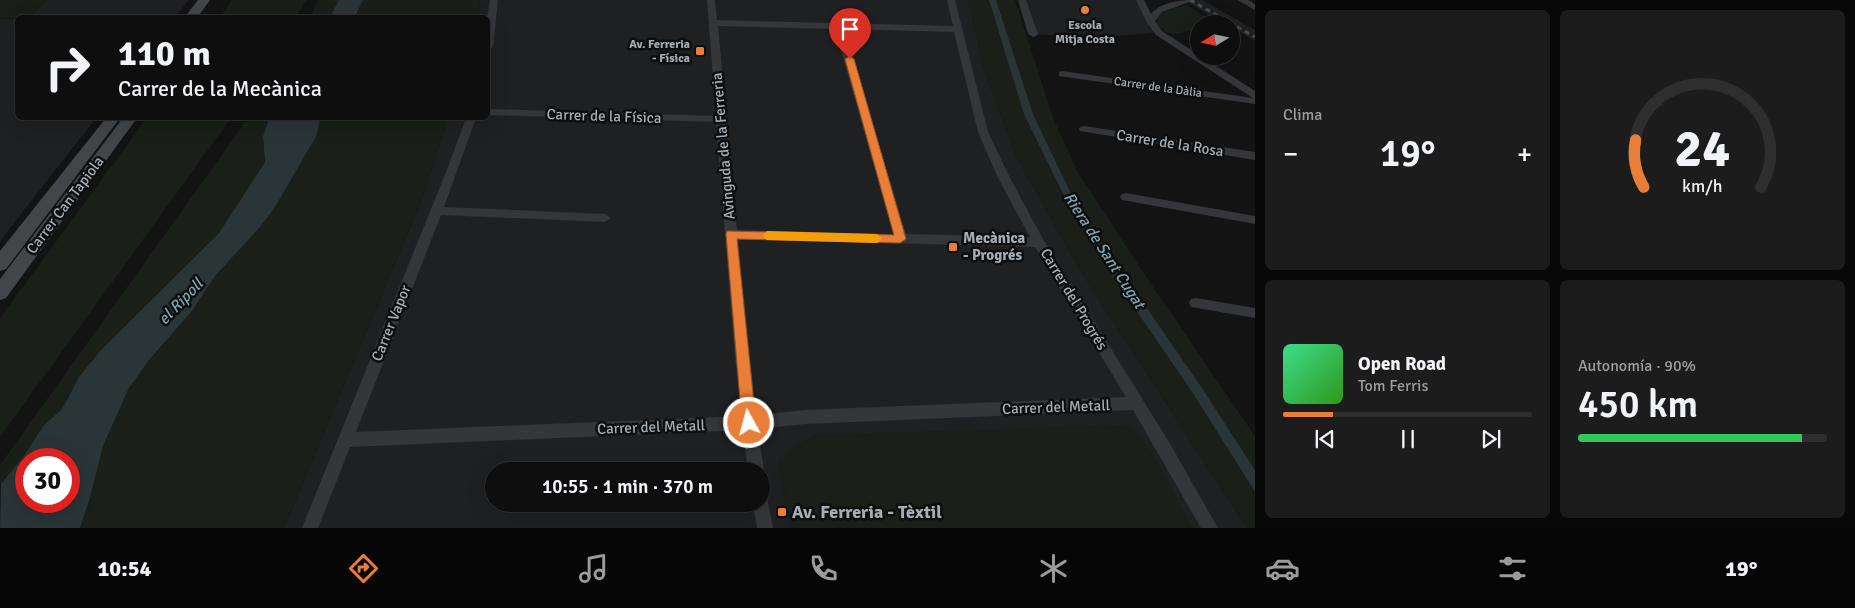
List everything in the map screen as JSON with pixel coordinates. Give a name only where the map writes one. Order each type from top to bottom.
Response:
[{"type":"street","points":[[192,15],[204,0]]},
{"type":"street","points":[[206,15],[217,0]]},
{"type":"street","points":[[490,31],[494,0]]},
{"type":"street","name":"Avinguda de la Ferreria","points":[[711,0],[720,119],[749,423],[755,462]]},
{"type":"street","name":"Carrer del Progrés","points":[[951,0],[983,132],[1004,178],[1039,242],[1210,528]]},
{"type":"street","points":[[1022,0],[1033,34]]},
{"type":"street","points":[[1140,0],[1158,7],[1191,0]]},
{"type":"street","points":[[1140,0],[1150,21],[1164,36],[1255,95]]},
{"type":"street","points":[[1241,0],[1255,7]]},
{"type":"street","points":[[1150,21],[1154,14],[1165,7]]},
{"type":"street","points":[[713,23],[957,30]]},
{"type":"street","points":[[839,26],[900,239]]},
{"type":"street","name":"Carrer de la Dàlia","points":[[1062,74],[1255,101]]},
{"type":"street","name":"Carrer de la Física","points":[[490,112],[720,119]]},
{"type":"street","name":"Carrer Can Tapiola","points":[[0,264],[111,120]]},
{"type":"street","name":"Carrer Can Tapiola","points":[[0,293],[129,120]]},
{"type":"street","name":"Carrer Vapor","points":[[310,528],[470,120]]},
{"type":"street","name":"Carrer de la Rosa","points":[[1084,129],[1255,156]]},
{"type":"street","points":[[1126,197],[1255,220]]},
{"type":"street","points":[[436,211],[605,218]]},
{"type":"street","points":[[731,234],[1039,242]]},
{"type":"street","points":[[1196,303],[1255,313]]},
{"type":"street","name":"Carrer del Metall","points":[[345,440],[749,423],[805,417],[1137,403]]},
{"type":"street","points":[[762,512],[765,528]]},
{"type":"shaded area","points":[[0,0],[47,0],[31,15],[15,15],[15,18],[0,19]]},
{"type":"shaded area","points":[[47,0],[189,0],[177,15],[31,15]]},
{"type":"shaded area","points":[[232,0],[306,0],[297,15],[221,15]]},
{"type":"shaded area","points":[[318,0],[339,0],[331,15],[310,15]]},
{"type":"shaded area","points":[[363,0],[480,0],[478,15],[356,15]]},
{"type":"shaded area","points":[[480,0],[968,0],[984,69],[1017,158],[1082,273],[1247,528],[284,528],[422,199],[447,120],[490,120],[490,15],[478,15]]},
{"type":"shaded area","points":[[968,0],[989,0],[999,34],[1069,206],[1114,278],[1192,392],[1255,492],[1255,528],[1247,528],[1082,273],[1017,158],[984,69]]},
{"type":"shaded area","points":[[996,0],[1015,0],[1052,115],[1078,173],[1255,436],[1255,470],[1204,391],[1077,206],[1033,114]]},
{"type":"shaded area","name":"Escola Mitja Costa","points":[[1022,0],[1140,0],[1156,28],[1152,33],[1095,38],[1033,34]]},
{"type":"shaded area","points":[[1184,0],[1202,0],[1228,15],[1210,15]]},
{"type":"shaded area","points":[[1186,5],[1203,15],[1190,15],[1190,31],[1172,34],[1163,30],[1158,25],[1157,19],[1162,12]]},
{"type":"shaded area","points":[[0,19],[15,19],[15,120],[94,120],[0,241]]},
{"type":"shaded area","points":[[1240,22],[1255,30],[1255,41],[1240,32]]},
{"type":"shaded area","points":[[146,120],[230,120],[0,437],[0,318]]},
{"type":"shaded area","points":[[247,120],[268,120],[263,136],[265,162],[219,233],[101,350],[70,392],[62,409],[44,425],[29,448],[15,448],[15,467],[0,486],[0,465]]},
{"type":"shaded area","points":[[320,120],[447,120],[422,199],[284,528],[80,528],[90,498],[103,446],[129,388],[149,360],[192,311],[215,276],[261,226],[275,207],[317,135]]},
{"type":"shaded area","points":[[1125,425],[1149,448],[1193,528],[791,528],[777,461],[793,447],[814,435]]},
{"type":"water","points":[[339,0],[363,0],[356,15],[331,15]]},
{"type":"water","name":"Riera de Sant Cugat","points":[[989,0],[996,0],[1033,114],[1077,206],[1204,391],[1255,470],[1255,492],[1192,392],[1114,278],[1069,206],[1024,114]]},
{"type":"water","name":"el Ripoll","points":[[268,120],[320,120],[317,135],[275,207],[261,226],[215,276],[192,311],[149,360],[129,388],[103,446],[90,498],[80,528],[0,528],[1,484],[15,467],[15,513],[80,513],[80,448],[29,448],[44,425],[62,409],[79,377],[101,350],[219,233],[265,162],[263,136]]},
{"type":"railway","points":[[1190,0],[1255,37]]},
{"type":"slow traffic","points":[[767,236],[877,238]]},
{"type":"place","name":"Escola Mitja Costa","points":[[1085,10]]},
{"type":"place","name":"Av. Ferreria - Física","points":[[700,51]]},
{"type":"place","name":"Mecànica - Progrés","points":[[953,247]]},
{"type":"place","name":"Av. Ferreria - Tèxtil","points":[[782,512]]},
{"type":"route","points":[[749,423],[731,234],[900,239],[850,59]]}]
